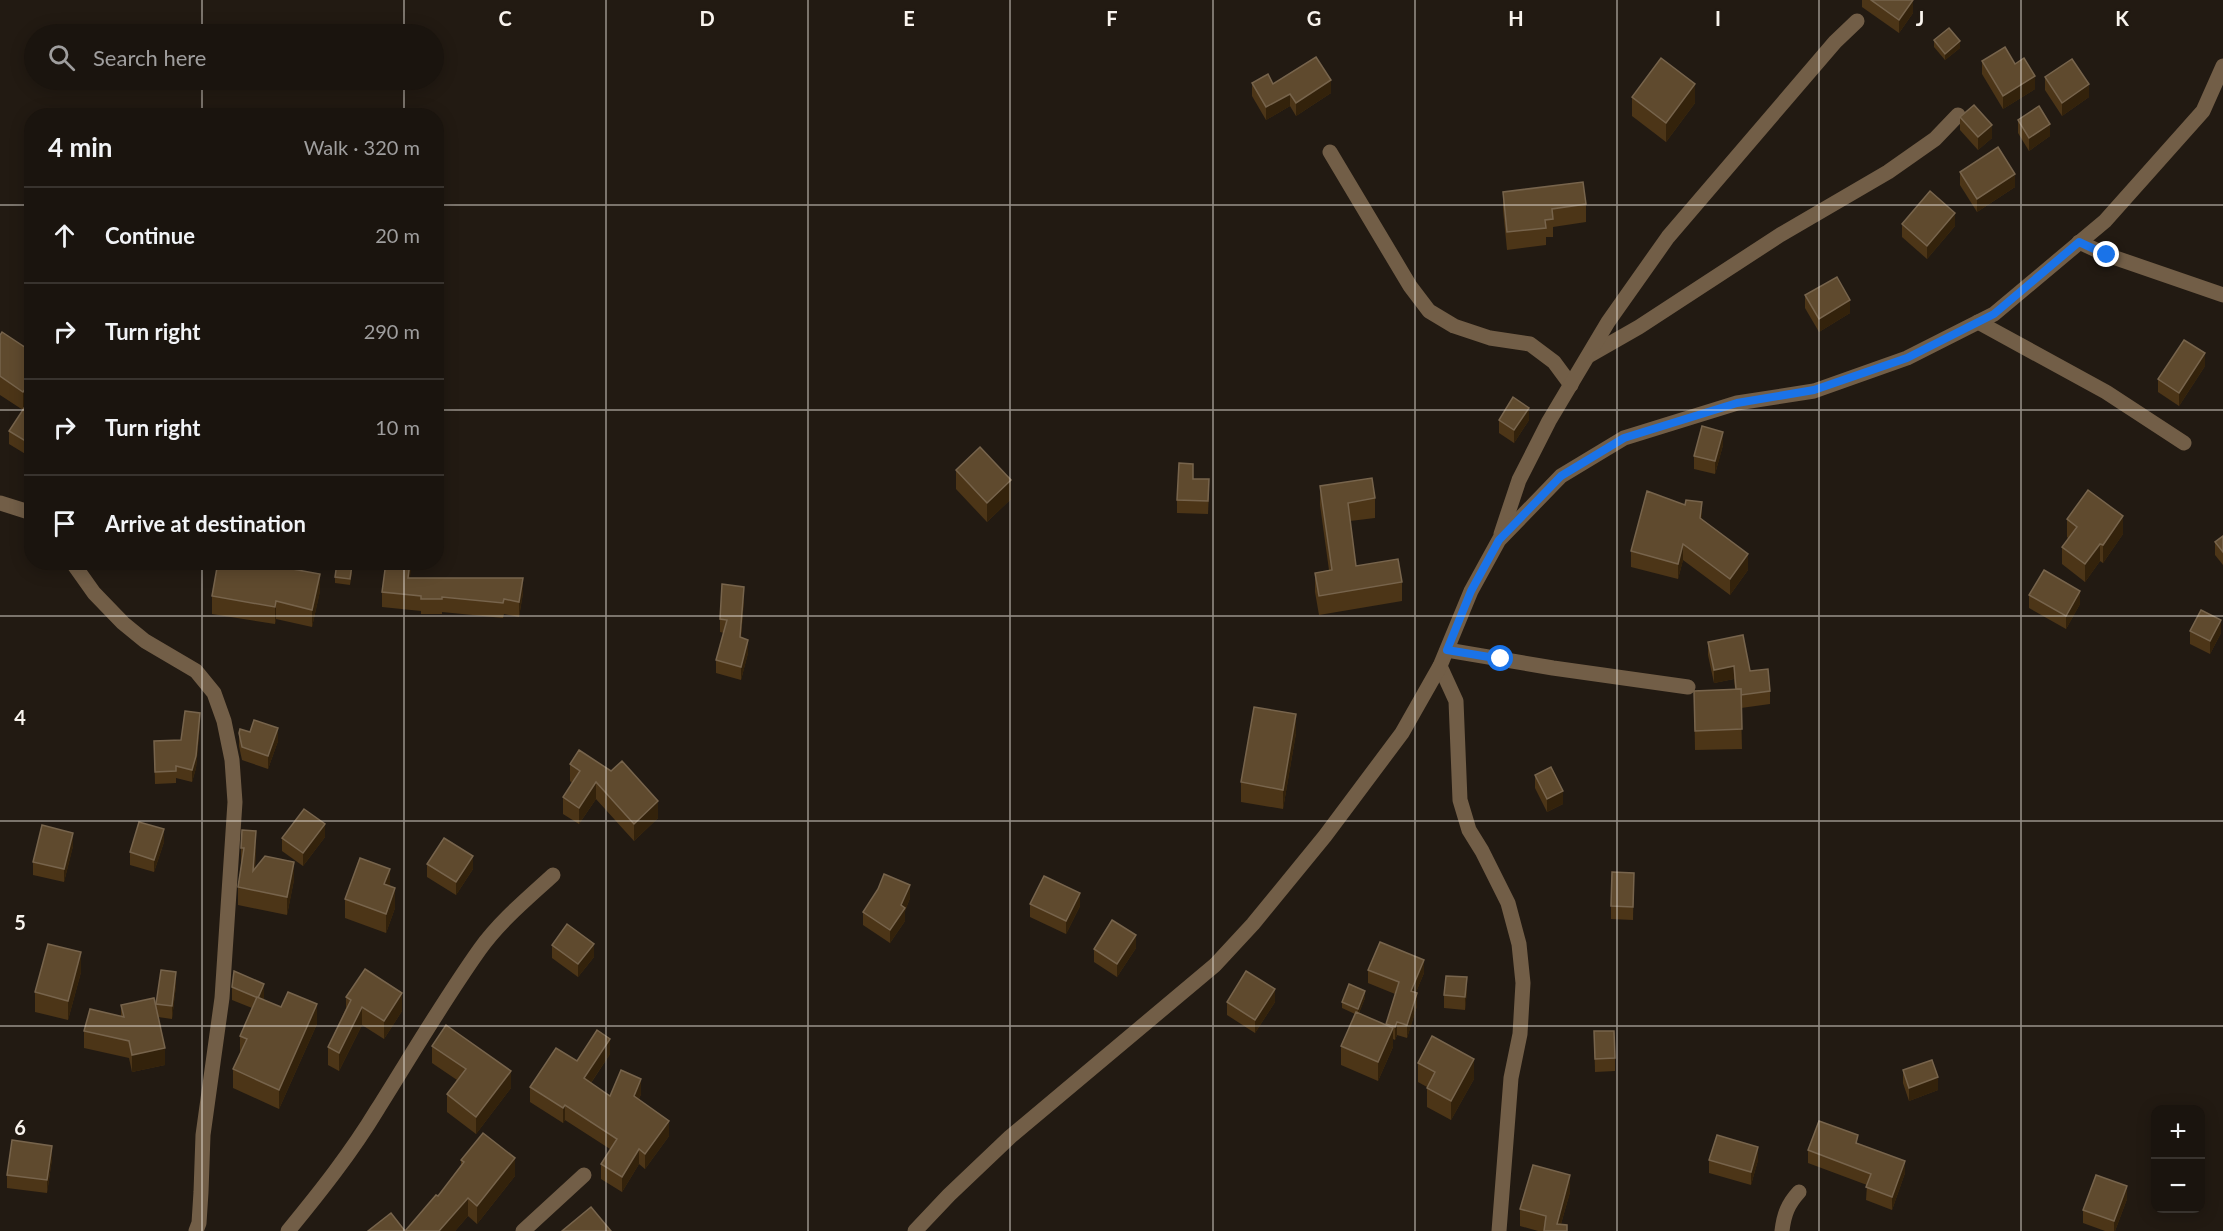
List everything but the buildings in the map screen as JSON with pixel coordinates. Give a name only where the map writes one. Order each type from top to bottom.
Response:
[{"type":"street","points":[[915,1231],[1010,1137],[1215,965],[1253,924],[1325,836],[1402,733],[1440,666],[1471,591],[1499,540],[1519,480],[1549,421],[1608,322],[1668,237],[1828,51],[1857,21]]},
{"type":"street","points":[[1499,540],[1561,476],[1624,438],[1737,403],[1814,390],[1907,358],[1994,314],[2105,220],[2203,111],[2223,66]]},
{"type":"street","points":[[1588,357],[1639,327],[1780,235],[1888,172],[1935,139],[1958,115]]},
{"type":"street","points":[[1330,152],[1410,286],[1429,310],[1454,326],[1490,338],[1530,344],[1554,362],[1571,385]]},
{"type":"street","points":[[2079,242],[2107,255],[2223,294]]},
{"type":"street","points":[[1978,322],[2106,392],[2184,442]]},
{"type":"street","points":[[0,503],[24,510]]},
{"type":"street","points":[[77,570],[93,593],[123,623],[145,641],[196,671],[202,678],[214,693],[224,721],[232,760],[235,802],[222,998],[203,1136],[199,1223],[196,1231]]},
{"type":"street","points":[[1447,650],[1688,687]]},
{"type":"street","points":[[1440,666],[1456,701],[1460,800],[1469,830],[1508,903],[1519,944],[1523,983],[1520,1034],[1511,1078],[1499,1231]]},
{"type":"street","points":[[288,1231],[342,1162],[377,1111],[417,1043],[481,948],[500,926],[554,875]]},
{"type":"street","points":[[523,1231],[584,1175]]},
{"type":"street","points":[[1782,1231],[1789,1202],[1799,1192]]},
{"type":"route","points":[[1501,659],[1447,650],[1471,591],[1499,540],[1561,476],[1624,438],[1737,403],[1814,390],[1907,358],[1994,314],[2079,242],[2107,255]]}]
